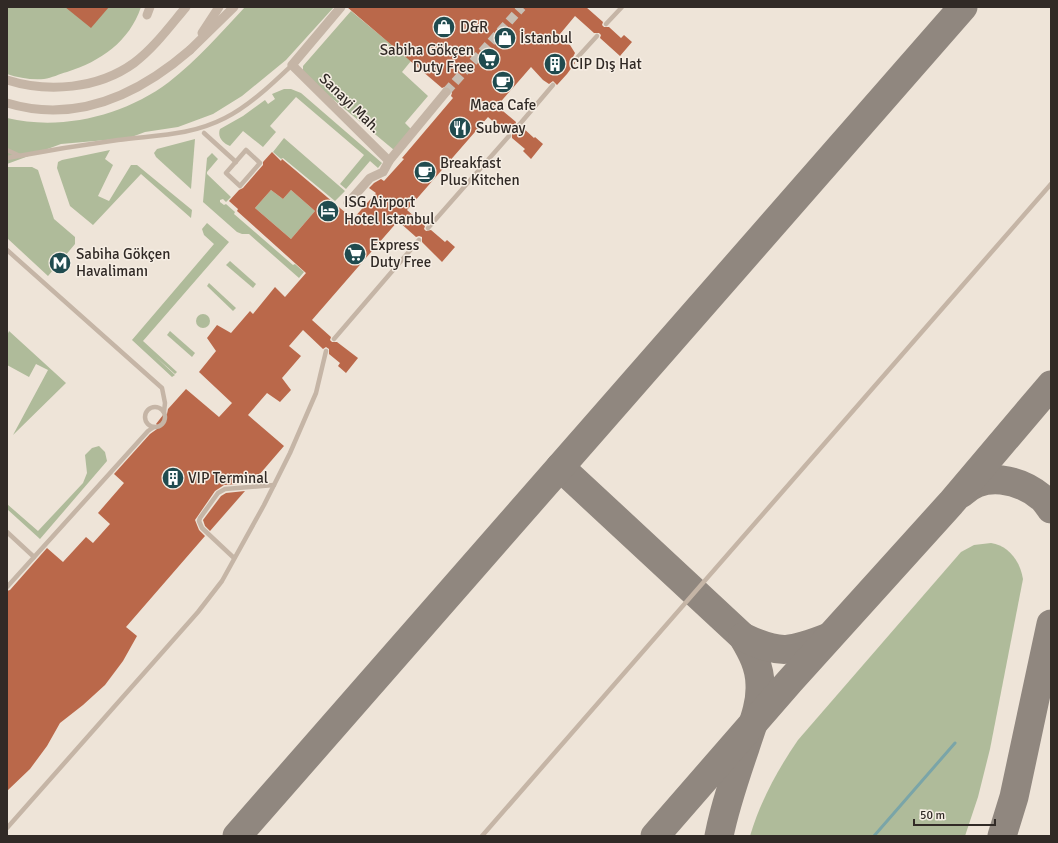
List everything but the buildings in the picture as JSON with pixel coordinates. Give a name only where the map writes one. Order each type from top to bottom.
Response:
[{"type":"street","points":[[190,50],[219,7]]},
{"type":"street","points":[[7,103],[44,110],[80,108],[98,104],[129,92],[170,67],[190,50],[234,7]]},
{"type":"street","points":[[292,65],[342,7]]},
{"type":"street","points":[[7,80],[35,86],[55,87],[93,82],[121,70],[134,62],[150,48],[184,9]]},
{"type":"street","name":"Sanayi Mah.","points":[[292,65],[389,161]]},
{"type":"street","points":[[348,203],[370,178],[383,172],[389,161],[446,92]]},
{"type":"lane","points":[[606,24],[622,7]]},
{"type":"lane","points":[[576,59],[597,36]]},
{"type":"lane","points":[[7,158],[120,140],[175,135],[205,127],[226,118],[266,90],[292,65]]},
{"type":"lane","points":[[519,125],[553,85]]},
{"type":"lane","points":[[204,133],[236,162]]},
{"type":"lane","points":[[428,228],[509,136]]},
{"type":"lane","points":[[7,150],[20,156]]},
{"type":"lane","points":[[246,150],[260,163],[240,186],[226,173],[236,162],[246,150]]},
{"type":"lane","points":[[482,836],[1051,184]]},
{"type":"lane","points":[[334,339],[419,240]]},
{"type":"lane","points":[[7,250],[162,388],[166,403],[164,412]]},
{"type":"lane","points":[[7,828],[198,612],[222,581],[264,505],[290,453],[316,393],[326,351]]},
{"type":"lane","points":[[7,587],[148,431],[154,427],[159,427],[165,421],[166,416],[164,412],[159,407],[154,406],[147,411],[145,415],[147,423],[154,427]]},
{"type":"lane","points":[[234,558],[202,528],[199,522],[200,518],[218,493],[225,489],[274,484]]},
{"type":"lane","points":[[7,532],[34,557]]},
{"type":"green space","points":[[7,7],[141,7],[129,30],[121,40],[102,56],[91,62],[50,78],[39,79],[16,77],[7,74]]},
{"type":"green space","points":[[245,7],[334,7],[286,60],[242,96],[213,114],[178,127],[145,132],[129,138],[61,144],[7,164],[7,118],[28,122],[49,123],[70,121],[91,118],[132,104],[151,94],[179,74]]},
{"type":"green space","points":[[351,11],[411,61],[402,72],[428,96],[405,123],[411,129],[394,150],[310,80],[303,71],[303,66]]},
{"type":"green space","points":[[284,89],[291,89],[301,93],[382,163],[378,168],[370,161],[346,189],[340,184],[364,155],[296,97],[270,126],[276,132],[263,147],[243,131],[230,146],[221,139],[219,135],[220,129],[243,116],[265,100],[268,104],[275,99],[272,94]]},
{"type":"green space","points":[[284,138],[345,191],[335,201],[283,158],[281,159],[273,152]]},
{"type":"green space","points":[[195,139],[191,189],[156,157],[154,153],[157,149]]},
{"type":"green space","points":[[110,150],[105,159],[113,165],[98,196],[109,201],[131,165],[137,165],[192,210],[191,218],[141,174],[93,225],[70,206],[57,168],[58,162]]},
{"type":"green space","points":[[212,153],[218,159],[207,174],[231,197],[226,202],[223,199],[220,200],[220,202],[224,205],[226,204],[235,212],[234,214],[293,265],[295,264],[304,272],[299,278],[249,234],[237,232],[203,202],[207,158]]},
{"type":"green space","points":[[7,167],[32,167],[38,170],[54,219],[75,237],[75,244],[48,276],[7,238]]},
{"type":"green space","points":[[271,190],[283,199],[291,190],[315,211],[291,239],[255,208]]},
{"type":"green space","points":[[207,223],[229,242],[143,341],[177,372],[175,374],[156,357],[175,375],[172,377],[132,340],[214,244],[204,235],[202,229]]},
{"type":"green space","points":[[230,261],[256,284],[253,288],[226,265]]},
{"type":"green space","points":[[209,283],[236,308],[233,311],[207,286]]},
{"type":"green space","points":[[203,314],[208,316],[210,321],[208,326],[203,328],[198,326],[196,321],[198,316]]},
{"type":"green space","points":[[9,331],[66,383],[13,435],[48,370],[36,364],[29,377],[7,365],[7,336]]},
{"type":"green space","points":[[170,331],[195,353],[192,357],[167,335]]},
{"type":"green space","points":[[99,446],[105,452],[107,461],[40,539],[7,509],[7,504],[38,531],[83,483],[87,473],[85,455],[92,448]]},
{"type":"green space","points":[[991,543],[1003,547],[1013,555],[1022,572],[1023,579],[990,749],[978,797],[965,836],[750,836],[770,786],[783,762],[798,740],[961,552],[974,545]]},
{"type":"waterway","points":[[874,836],[955,743]]},
{"type":"taxiway","points":[[237,836],[963,7]]},
{"type":"taxiway","points":[[655,836],[790,681],[951,503],[1051,385]]},
{"type":"taxiway","points":[[560,467],[743,637],[755,660],[760,678],[759,701],[727,803],[719,836]]},
{"type":"taxiway","points":[[962,493],[971,486],[981,482],[1002,480],[1012,482],[1032,491],[1042,498],[1051,509]]},
{"type":"taxiway","points":[[1002,836],[1014,797],[1051,624]]},
{"type":"taxiway","points":[[743,637],[776,649],[805,646],[829,637]]},
{"type":"tunnel","points":[[446,92],[522,7]]},
{"type":"place","name":"D&R","points":[[444,27]]},
{"type":"place","name":"İstanbul","points":[[505,38]]},
{"type":"place","name":"Sabiha Gökçen Duty Free","points":[[489,59]]},
{"type":"place","name":"CIP Dış Hat","points":[[555,64]]},
{"type":"place","name":"Maca Cafe","points":[[503,82]]},
{"type":"place","name":"Subway","points":[[460,128]]},
{"type":"place","name":"Breakfast Plus Kitchen","points":[[425,172]]},
{"type":"place","name":"ISG Airport Hotel Istanbul","points":[[328,211]]},
{"type":"place","name":"Express Duty Free","points":[[355,254]]},
{"type":"place","name":"Sabiha Gökçen Havalimanı","points":[[60,263]]},
{"type":"place","name":"VIP Terminal","points":[[173,478]]}]
